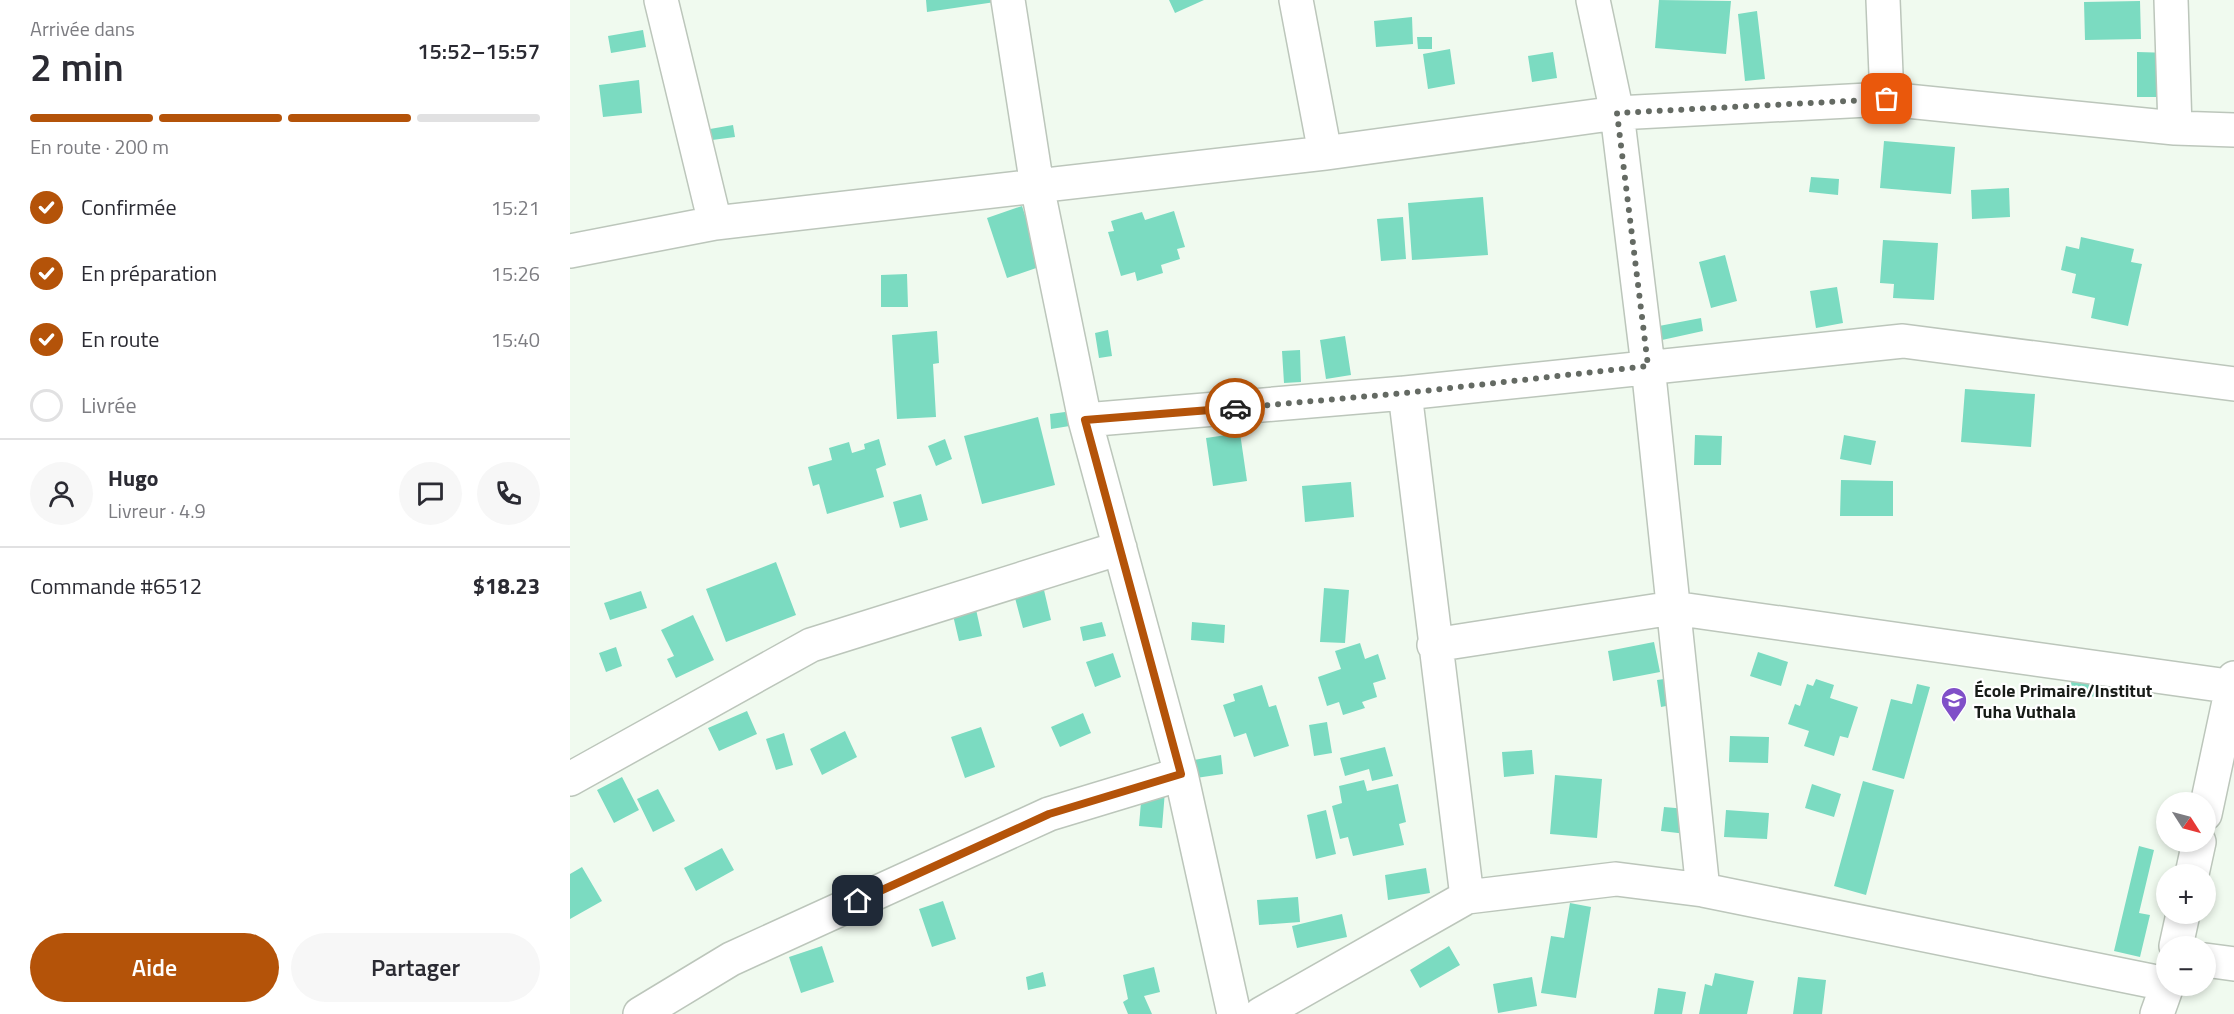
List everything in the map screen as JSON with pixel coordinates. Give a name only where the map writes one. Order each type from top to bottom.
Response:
[{"type":"street","points":[[661,0],[715,223]]},
{"type":"street","points":[[1008,0],[1038,186],[1085,420],[1181,774],[1234,1014]]},
{"type":"street","points":[[1296,0],[1325,153]]},
{"type":"street","points":[[1593,0],[1617,113],[1648,366],[1703,890]]},
{"type":"street","points":[[1883,0],[1887,99]]},
{"type":"street","points":[[2171,0],[2175,128]]},
{"type":"street","points":[[570,251],[715,223],[1325,153],[1617,113],[1887,99],[2175,128],[2234,130]]},
{"type":"street","points":[[1085,420],[1405,393],[1903,341],[2234,384]]},
{"type":"street","points":[[1405,393],[1434,645],[1467,897]]},
{"type":"street","points":[[570,779],[811,645],[1120,548]]},
{"type":"street","points":[[1434,645],[1673,608],[2234,684],[2210,792]]},
{"type":"street","points":[[640,1014],[731,959],[1049,814],[1181,774]]},
{"type":"street","points":[[1261,1014],[1467,897],[1616,879],[1703,890],[2156,983]]},
{"type":"street","points":[[2216,962],[2234,964]]},
{"type":"street","points":[[2157,1014],[2163,996]]},
{"type":"building","points":[[926,0],[1002,0],[1002,1],[927,12]]},
{"type":"building","points":[[1169,0],[1204,0],[1175,13]]},
{"type":"building","points":[[1659,0],[1731,1],[1726,54],[1655,48]]},
{"type":"building","points":[[2140,1],[2141,39],[2085,40],[2084,2]]},
{"type":"building","points":[[1757,11],[1765,79],[1745,81],[1738,14]]},
{"type":"building","points":[[1412,17],[1413,44],[1376,47],[1374,21]]},
{"type":"building","points":[[643,30],[646,47],[611,53],[608,36]]},
{"type":"building","points":[[1417,37],[1432,37],[1432,49],[1418,49]]},
{"type":"building","points":[[1450,49],[1455,84],[1428,89],[1423,54]]},
{"type":"building","points":[[1553,52],[1557,78],[1532,82],[1528,56]]},
{"type":"building","points":[[2137,52],[2172,53],[2172,97],[2137,97]]},
{"type":"building","points":[[639,80],[642,113],[603,117],[599,85]]},
{"type":"building","points":[[733,125],[735,137],[712,140],[710,129]]},
{"type":"building","points":[[1884,141],[1955,147],[1951,194],[1880,188]]},
{"type":"building","points":[[1811,177],[1839,179],[1838,195],[1809,192]]},
{"type":"building","points":[[2009,188],[2010,217],[1972,219],[1971,190]]},
{"type":"building","points":[[1483,197],[1488,255],[1412,260],[1408,203]]},
{"type":"building","points":[[1022,206],[1042,266],[1007,278],[987,218]]},
{"type":"building","points":[[1174,211],[1185,247],[1177,249],[1180,259],[1161,265],[1163,273],[1137,281],[1135,272],[1121,276],[1108,232],[1114,231],[1111,221],[1142,212],[1145,220]]},
{"type":"building","points":[[1403,217],[1406,259],[1381,261],[1377,219]]},
{"type":"building","points":[[2081,237],[2134,249],[2131,262],[2142,264],[2128,326],[2091,318],[2095,298],[2072,293],[2076,274],[2061,270],[2066,246],[2079,249]]},
{"type":"building","points":[[1883,240],[1938,243],[1934,300],[1893,298],[1894,284],[1880,283]]},
{"type":"building","points":[[1725,255],[1737,301],[1711,308],[1699,262]]},
{"type":"building","points":[[907,274],[908,307],[881,307],[881,275]]},
{"type":"building","points":[[1837,287],[1843,323],[1816,328],[1810,291]]},
{"type":"building","points":[[1701,318],[1703,331],[1662,340],[1659,326]]},
{"type":"building","points":[[1108,330],[1112,356],[1099,358],[1095,333]]},
{"type":"building","points":[[937,331],[939,363],[933,364],[936,417],[897,419],[892,335]]},
{"type":"building","points":[[1345,336],[1351,375],[1326,379],[1320,340]]},
{"type":"building","points":[[1300,350],[1301,382],[1284,383],[1282,351]]},
{"type":"building","points":[[1965,389],[2035,394],[2031,447],[1961,442]]},
{"type":"building","points":[[1080,410],[1082,424],[1051,429],[1050,414]]},
{"type":"building","points":[[1038,417],[1055,485],[982,504],[964,436]]},
{"type":"building","points":[[1240,433],[1247,481],[1213,486],[1206,438]]},
{"type":"building","points":[[1695,435],[1722,436],[1721,465],[1694,465]]},
{"type":"building","points":[[1844,435],[1876,441],[1871,465],[1840,459]]},
{"type":"building","points":[[879,439],[886,465],[876,469],[884,497],[827,514],[819,484],[813,486],[808,467],[832,460],[829,448],[849,442],[852,453],[865,449],[864,444]]},
{"type":"building","points":[[945,439],[952,459],[936,466],[928,446]]},
{"type":"building","points":[[1841,480],[1893,481],[1893,516],[1840,516]]},
{"type":"building","points":[[1351,482],[1354,517],[1305,522],[1302,486]]},
{"type":"building","points":[[921,494],[928,520],[900,528],[893,502]]},
{"type":"building","points":[[776,562],[796,615],[726,642],[706,589]]},
{"type":"building","points":[[1324,588],[1349,590],[1345,643],[1320,642]]},
{"type":"building","points":[[1044,590],[1051,620],[1023,628],[1015,598]]},
{"type":"building","points":[[641,591],[647,608],[610,620],[604,603]]},
{"type":"building","points":[[975,605],[982,636],[959,641],[952,611]]},
{"type":"building","points":[[693,615],[714,660],[676,678],[667,659],[674,656],[661,630]]},
{"type":"building","points":[[1102,622],[1106,636],[1083,641],[1080,627]]},
{"type":"building","points":[[1192,622],[1225,625],[1224,643],[1191,640]]},
{"type":"building","points":[[1654,642],[1660,672],[1613,681],[1608,651]]},
{"type":"building","points":[[1360,643],[1365,659],[1378,654],[1386,679],[1373,683],[1377,697],[1362,702],[1365,708],[1343,715],[1339,702],[1327,706],[1318,677],[1341,669],[1335,651]]},
{"type":"building","points":[[616,647],[622,666],[606,672],[599,653]]},
{"type":"building","points":[[1758,652],[1788,662],[1781,686],[1750,676]]},
{"type":"building","points":[[1113,653],[1121,677],[1095,687],[1086,662]]},
{"type":"building","points":[[2072,674],[2101,676],[2100,697],[2070,695]]},
{"type":"building","points":[[1671,678],[1676,704],[1661,707],[1657,680]]},
{"type":"building","points":[[1816,679],[1834,685],[1830,698],[1858,707],[1848,738],[1840,736],[1834,756],[1804,746],[1809,731],[1788,724],[1795,704],[1800,706],[1807,684],[1813,686]]},
{"type":"building","points":[[1917,684],[1930,687],[1904,779],[1872,770],[1891,699],[1912,704]]},
{"type":"building","points":[[1262,685],[1269,707],[1276,705],[1289,746],[1254,757],[1246,733],[1234,737],[1223,705],[1235,701],[1233,694]]},
{"type":"building","points":[[747,711],[757,734],[719,751],[708,728]]},
{"type":"building","points":[[1083,713],[1091,733],[1060,747],[1051,727]]},
{"type":"building","points":[[1327,722],[1332,753],[1314,756],[1309,725]]},
{"type":"building","points":[[981,727],[995,767],[965,778],[951,737]]},
{"type":"building","points":[[845,731],[857,757],[822,775],[810,749]]},
{"type":"building","points":[[784,733],[793,765],[776,770],[766,739]]},
{"type":"building","points":[[1730,736],[1769,737],[1768,763],[1729,762]]},
{"type":"building","points":[[1385,747],[1393,776],[1372,781],[1369,769],[1345,776],[1340,758]]},
{"type":"building","points":[[1532,750],[1534,774],[1504,777],[1502,752]]},
{"type":"building","points":[[1221,755],[1223,774],[1196,778],[1194,760]]},
{"type":"building","points":[[1555,775],[1602,779],[1597,838],[1550,834]]},
{"type":"building","points":[[622,777],[639,810],[614,823],[597,790]]},
{"type":"building","points":[[1364,780],[1367,791],[1398,784],[1406,822],[1399,824],[1404,845],[1353,856],[1348,837],[1340,839],[1332,806],[1342,803],[1339,786]]},
{"type":"building","points":[[1863,781],[1894,790],[1866,895],[1834,886]]},
{"type":"building","points":[[1812,784],[1841,794],[1834,817],[1805,808]]},
{"type":"building","points":[[658,789],[675,821],[653,832],[637,799]]},
{"type":"building","points":[[1142,790],[1165,791],[1162,828],[1139,826]]},
{"type":"building","points":[[1664,807],[1698,810],[1695,835],[1661,831]]},
{"type":"building","points":[[1326,810],[1336,854],[1316,859],[1307,815]]},
{"type":"building","points":[[1726,810],[1769,813],[1767,839],[1724,837]]},
{"type":"building","points":[[2139,846],[2154,850],[2139,913],[2150,915],[2140,957],[2114,951]]},
{"type":"building","points":[[722,848],[734,870],[696,891],[684,868]]},
{"type":"building","points":[[582,867],[602,901],[570,919],[570,874]]},
{"type":"building","points":[[1426,868],[1430,893],[1388,900],[1385,875]]},
{"type":"building","points":[[1298,897],[1300,922],[1259,925],[1257,900]]},
{"type":"building","points":[[943,901],[956,939],[932,947],[919,909]]},
{"type":"building","points":[[1570,903],[1591,907],[1576,998],[1541,993],[1551,936],[1564,938]]},
{"type":"building","points":[[1342,914],[1347,937],[1297,948],[1292,926]]},
{"type":"building","points":[[822,946],[834,982],[801,993],[789,957]]},
{"type":"building","points":[[1449,946],[1460,965],[1420,988],[1410,970]]},
{"type":"building","points":[[1154,967],[1160,992],[1144,996],[1152,1014],[1128,1014],[1123,1002],[1128,999],[1123,975]]},
{"type":"building","points":[[1043,972],[1046,986],[1028,990],[1026,977]]},
{"type":"building","points":[[1715,973],[1754,981],[1747,1014],[1699,1014],[1705,984],[1712,986]]},
{"type":"building","points":[[1532,977],[1537,1006],[1498,1013],[1493,984]]},
{"type":"building","points":[[1798,977],[1826,980],[1822,1014],[1793,1014]]},
{"type":"building","points":[[1658,988],[1686,992],[1682,1014],[1654,1014]]},
{"type":"way so far","points":[[1235,408],[1405,393],[1648,366],[1617,113],[1887,99]]},
{"type":"place","name":"École Primaire/Institut Tuha Vuthala","points":[[1954,723]]},
{"type":"route","points":[[858,901],[1049,814],[1181,774],[1085,420],[1235,408]]}]
